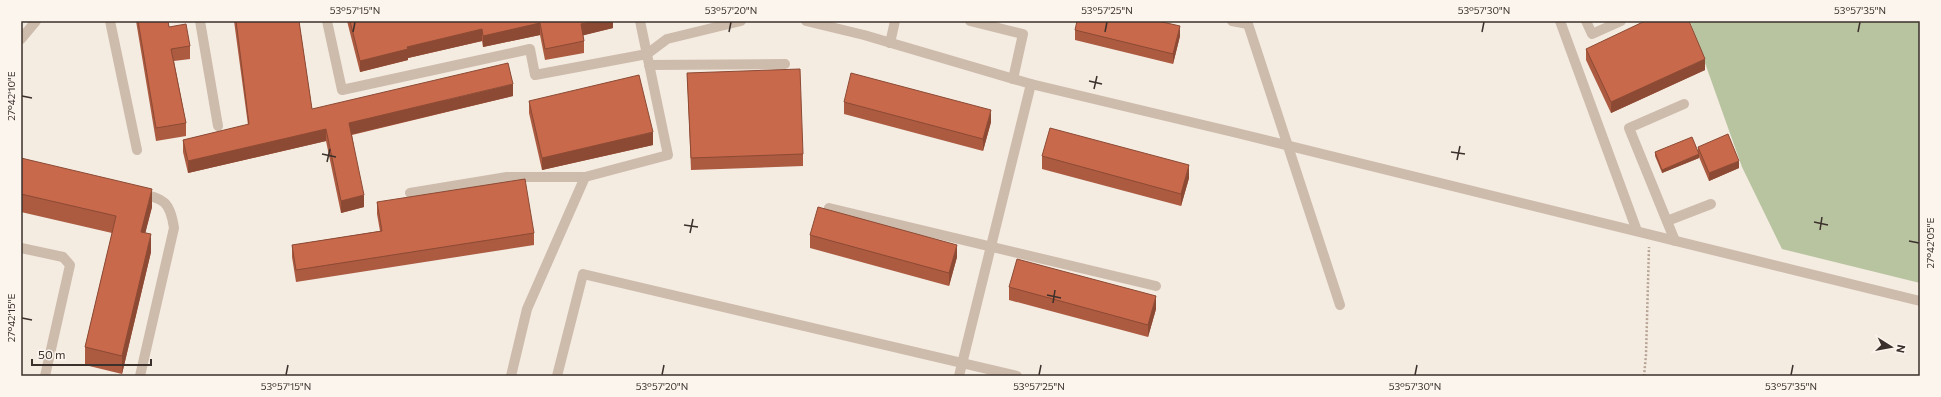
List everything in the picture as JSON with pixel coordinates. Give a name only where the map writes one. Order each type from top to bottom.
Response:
[{"type":"lane","points":[[21,39],[36,21]]},
{"type":"lane","points":[[110,21],[137,150]]},
{"type":"lane","points":[[200,21],[218,126]]},
{"type":"lane","points":[[328,21],[342,90],[530,49],[535,75],[647,54],[667,39],[741,21]]},
{"type":"lane","points":[[410,193],[507,177],[585,177],[668,155],[640,21]]},
{"type":"lane","points":[[806,21],[890,43],[1031,84],[1288,145],[1920,301]]},
{"type":"lane","points":[[890,43],[895,21]]},
{"type":"lane","points":[[970,21],[1023,34],[1013,79]]},
{"type":"lane","points":[[1232,21],[1247,22],[1340,305]]},
{"type":"lane","points":[[1560,21],[1637,231]]},
{"type":"lane","points":[[1586,21],[1592,34],[1621,21]]},
{"type":"lane","points":[[649,65],[785,64]]},
{"type":"lane","points":[[959,376],[1031,84]]},
{"type":"lane","points":[[1675,241],[1628,128],[1684,104]]},
{"type":"lane","points":[[511,376],[527,309],[585,177]]},
{"type":"lane","points":[[128,190],[159,198],[171,211],[174,228],[140,376]]},
{"type":"lane","points":[[1667,221],[1711,204]]},
{"type":"lane","points":[[829,208],[1156,286]]},
{"type":"lane","points":[[21,248],[63,258],[70,265],[45,376]]},
{"type":"lane","points":[[557,376],[583,274],[1017,376]]},
{"type":"path","points":[[1644,376],[1646,355],[1649,234]]},
{"type":"green space","points":[[1690,21],[1920,21],[1920,283],[1782,249],[1742,167]]},
{"type":"building","points":[[138,21],[168,21],[169,27],[186,24],[190,46],[171,49],[186,123],[156,128]]},
{"type":"building","points":[[236,21],[299,21],[312,109],[508,63],[513,84],[349,123],[364,195],[341,201],[326,129],[188,161],[183,140],[249,124]]},
{"type":"building","points":[[350,21],[595,21],[581,24],[584,41],[545,49],[540,23],[483,36],[482,29],[407,47],[408,49],[360,61]]},
{"type":"building","points":[[1077,21],[1158,21],[1180,26],[1173,54],[1075,30]]},
{"type":"building","points":[[1645,21],[1689,21],[1705,59],[1611,102],[1586,49]]},
{"type":"building","points":[[800,69],[803,154],[691,158],[687,73]]},
{"type":"building","points":[[851,73],[991,110],[983,139],[844,102]]},
{"type":"building","points":[[639,75],[653,132],[542,158],[529,101]]},
{"type":"building","points":[[1050,128],[1189,165],[1181,194],[1042,156]]},
{"type":"building","points":[[1728,134],[1739,161],[1709,173],[1698,147]]},
{"type":"building","points":[[1692,137],[1699,154],[1662,170],[1655,152]]},
{"type":"building","points":[[21,158],[152,189],[141,232],[151,234],[122,356],[85,347],[116,216],[21,194]]},
{"type":"building","points":[[525,179],[534,233],[296,270],[292,245],[382,231],[377,202]]},
{"type":"building","points":[[818,207],[957,245],[949,273],[810,235]]},
{"type":"building","points":[[1017,259],[1156,296],[1148,325],[1009,287]]}]
